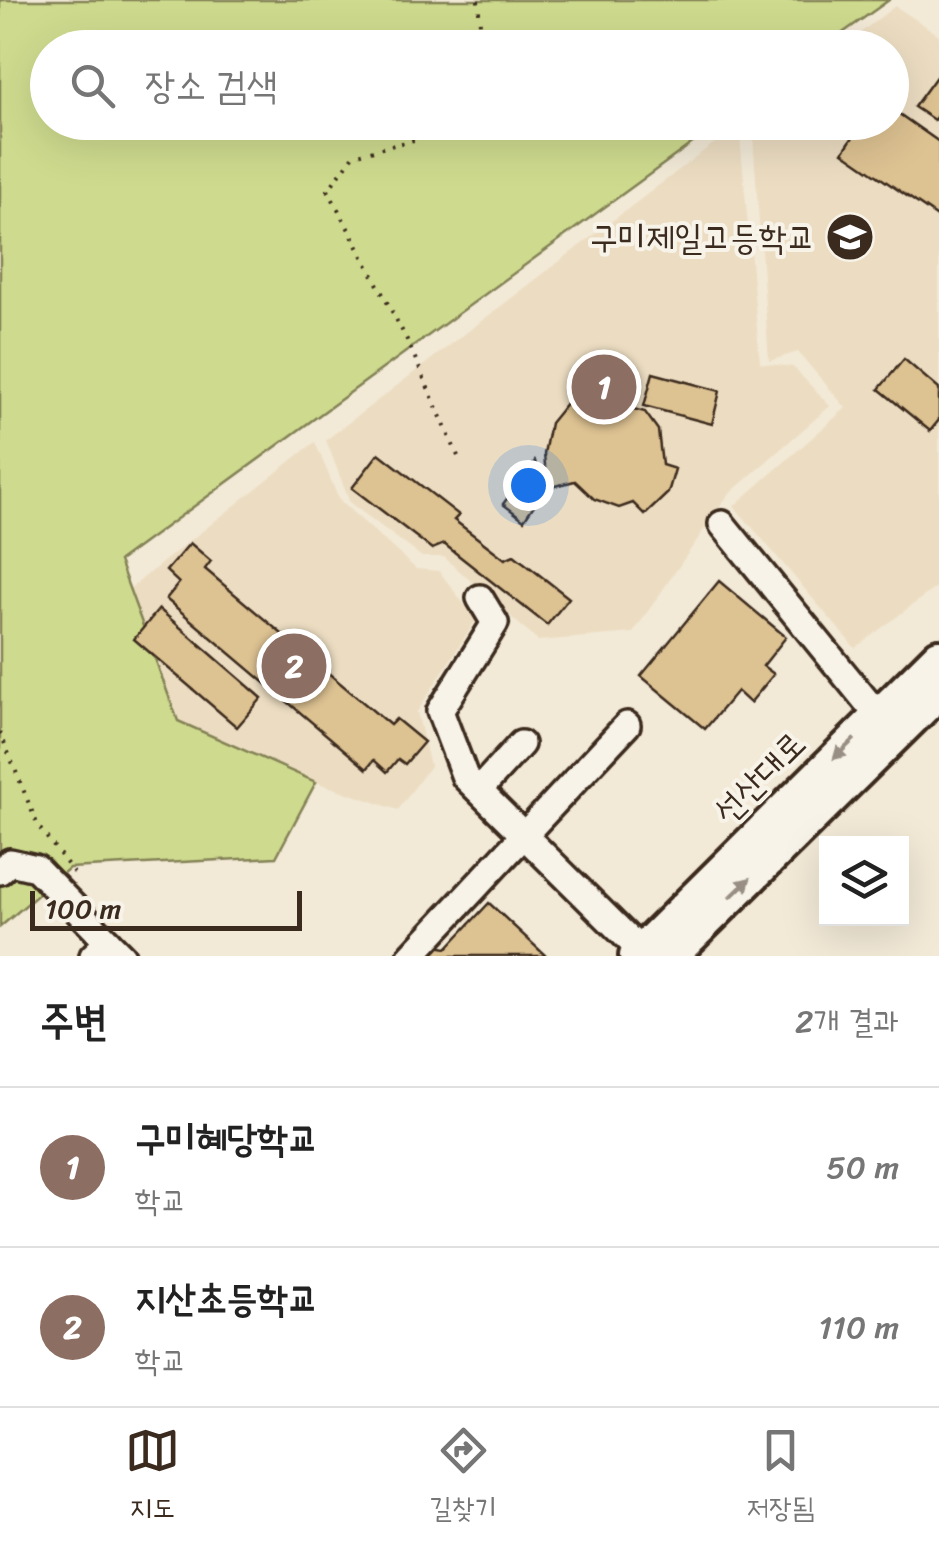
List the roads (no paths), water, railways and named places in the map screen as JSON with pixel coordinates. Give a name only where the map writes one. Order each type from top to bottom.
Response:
[{"type":"main road","name":"선산대로","points":[[649,955],[886,726],[939,656]]},
{"type":"main road","name":"선산대로","points":[[886,726],[939,692]]},
{"type":"street","points":[[722,524],[886,726]]},
{"type":"street","points":[[480,598],[496,623],[440,711],[465,777],[649,955]]},
{"type":"street","points":[[412,956],[627,724]]},
{"type":"street","points":[[478,790],[521,744]]},
{"type":"street","points":[[0,871],[10,862],[36,868],[108,951]]},
{"type":"place","name":"구미제일고등학교","points":[[850,237]]},
{"type":"place","name":"구미혜당학교","points":[[604,387]]},
{"type":"place","name":"지산초등학교","points":[[294,666]]}]
